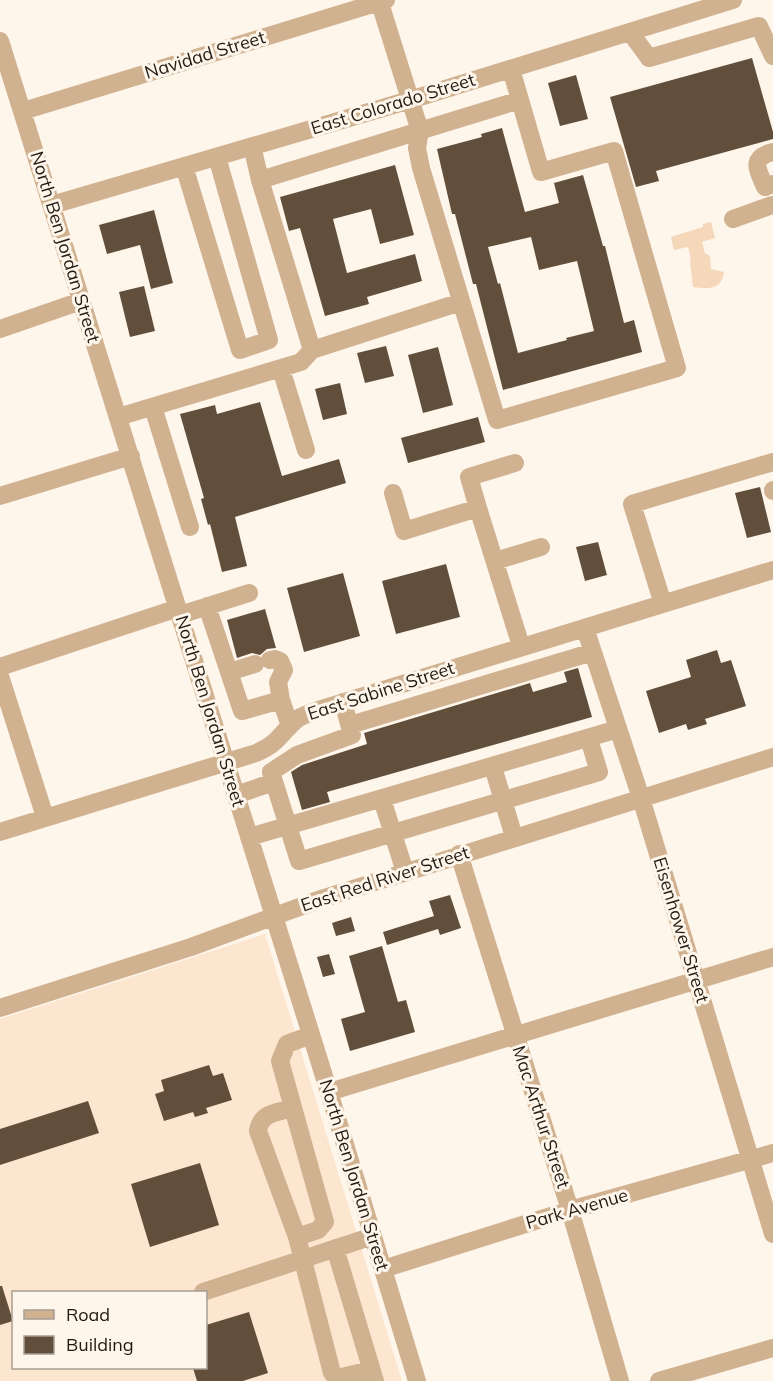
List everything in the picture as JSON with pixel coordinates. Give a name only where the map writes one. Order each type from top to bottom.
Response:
[{"type":"street","name":"East Colorado Street","points":[[52,205],[511,69],[733,0]]},
{"type":"street","points":[[382,1],[420,131],[417,148],[421,168],[497,420],[677,368],[614,151],[541,172],[511,69]]},
{"type":"street","name":"Navidad Street","points":[[23,111],[382,1]]},
{"type":"street","points":[[630,32],[649,58],[759,26],[773,56]]},
{"type":"street","name":"North Ben Jordan Street","points":[[0,41],[226,761],[417,1381]]},
{"type":"street","points":[[260,180],[520,100]]},
{"type":"street","points":[[252,146],[260,180],[312,350]]},
{"type":"street","points":[[733,219],[772,207],[769,185],[757,169],[758,160],[765,154],[773,152]]},
{"type":"street","points":[[184,166],[240,350],[269,340],[217,157]]},
{"type":"street","points":[[0,329],[81,301]]},
{"type":"street","points":[[118,417],[281,369],[301,362],[312,350],[461,302]]},
{"type":"street","points":[[281,369],[306,450]]},
{"type":"street","points":[[153,407],[190,527]]},
{"type":"street","points":[[0,496],[131,456]]},
{"type":"street","points":[[663,604],[632,504],[773,462]]},
{"type":"street","points":[[515,463],[469,477],[521,646]]},
{"type":"street","points":[[393,493],[404,531],[478,508]]},
{"type":"street","points":[[495,561],[541,547]]},
{"type":"street","name":"East Sabine Street","points":[[0,832],[256,753],[270,747],[298,718],[343,702],[521,646],[772,573]]},
{"type":"street","points":[[0,667],[179,611],[207,606],[249,593]]},
{"type":"street","points":[[207,606],[242,711],[281,700]]},
{"type":"street","name":"Eisenhower Street","points":[[585,628],[641,798],[773,1234]]},
{"type":"street","points":[[350,725],[593,652]]},
{"type":"street","points":[[229,672],[275,659],[280,661],[284,670],[278,682],[281,700],[290,726]]},
{"type":"street","points":[[0,676],[45,817]]},
{"type":"street","points":[[343,702],[352,735],[297,755],[271,772],[299,861],[599,772],[589,739]]},
{"type":"street","points":[[249,837],[618,729]]},
{"type":"street","name":"East Red River Street","points":[[0,1008],[183,950],[321,899],[459,854],[773,756]]},
{"type":"street","points":[[492,767],[514,837]]},
{"type":"street","points":[[236,795],[274,782]]},
{"type":"street","points":[[382,799],[405,872]]},
{"type":"street","name":"Mac Arthur Street","points":[[459,854],[570,1210],[620,1381]]},
{"type":"street","points":[[329,1092],[773,957]]},
{"type":"street","points":[[297,1237],[318,1230],[326,1222],[280,1061],[288,1044],[311,1035]]},
{"type":"street","points":[[293,1108],[264,1117],[260,1121],[258,1131],[297,1237],[332,1373],[337,1378],[373,1376],[335,1248]]},
{"type":"street","name":"Park Avenue","points":[[383,1269],[570,1210],[773,1153]]},
{"type":"street","points":[[207,1292],[373,1236]]},
{"type":"street","points":[[659,1381],[773,1348]]},
{"type":"shaded area","points":[[711,222],[715,238],[702,242],[705,253],[710,256],[711,269],[724,272],[723,278],[713,287],[693,287],[688,247],[674,250],[671,237],[703,227],[703,224]]},
{"type":"shaded area","points":[[265,934],[402,1381],[0,1381],[0,1019]]},
{"type":"building","points":[[752,58],[773,139],[656,171],[659,181],[636,187],[610,97]]},
{"type":"building","points":[[576,75],[588,119],[560,126],[548,83]]},
{"type":"building","points":[[502,128],[525,212],[559,203],[554,183],[583,175],[603,246],[605,246],[624,323],[634,320],[642,352],[503,390],[476,284],[473,284],[455,214],[452,214],[437,149],[482,137],[481,134]],"holes":[[[531,237],[539,270],[577,261],[594,331],[518,353],[488,247]]]},
{"type":"building","points":[[395,165],[414,235],[380,244],[371,209],[333,219],[347,273],[415,254],[422,281],[367,297],[369,304],[325,316],[300,228],[289,231],[280,197]]},
{"type":"building","points":[[154,210],[173,283],[151,289],[140,245],[107,254],[99,225]]},
{"type":"building","points":[[144,286],[155,331],[130,337],[119,292]]},
{"type":"building","points":[[386,346],[394,376],[365,383],[357,353]]},
{"type":"building","points":[[438,347],[453,405],[423,413],[408,355]]},
{"type":"building","points":[[340,383],[347,414],[323,420],[315,389]]},
{"type":"building","points":[[260,402],[282,476],[339,459],[346,483],[235,517],[247,566],[222,572],[180,414],[215,405],[217,414]]},
{"type":"building","points":[[478,417],[485,442],[408,463],[401,438]]},
{"type":"building","points":[[760,487],[771,532],[747,538],[735,493]]},
{"type":"building","points":[[598,542],[607,575],[585,581],[576,547]]},
{"type":"building","points":[[446,564],[460,617],[396,634],[382,581]]},
{"type":"building","points":[[343,573],[360,636],[304,652],[287,588]]},
{"type":"building","points":[[265,609],[276,648],[267,649],[260,655],[252,653],[237,658],[227,620]]},
{"type":"building","points":[[717,650],[721,663],[731,660],[746,706],[705,719],[707,724],[688,730],[686,724],[659,733],[646,691],[691,677],[686,660]]},
{"type":"building","points":[[578,668],[592,717],[327,792],[330,802],[302,810],[291,772],[302,765],[367,744],[364,733],[530,683],[533,692],[567,682],[564,672]]},
{"type":"building","points":[[450,895],[461,928],[440,935],[438,929],[387,945],[383,932],[434,916],[429,901]]},
{"type":"building","points":[[351,917],[355,931],[336,936],[332,923]]},
{"type":"building","points":[[382,946],[398,1002],[406,1000],[415,1032],[350,1051],[341,1019],[365,1012],[349,956]]},
{"type":"building","points":[[329,954],[335,974],[323,977],[317,957]]},
{"type":"building","points":[[209,1065],[213,1076],[223,1073],[232,1100],[206,1108],[208,1113],[195,1117],[193,1112],[164,1121],[155,1094],[164,1091],[161,1080]]},
{"type":"building","points":[[88,1101],[99,1133],[0,1165],[0,1129]]},
{"type":"building","points":[[200,1163],[219,1225],[150,1247],[131,1184]]},
{"type":"building","points":[[0,1286],[2,1286],[12,1321],[0,1325]]},
{"type":"building","points":[[249,1312],[268,1373],[243,1381],[197,1381],[193,1369],[207,1369],[207,1325]]}]
